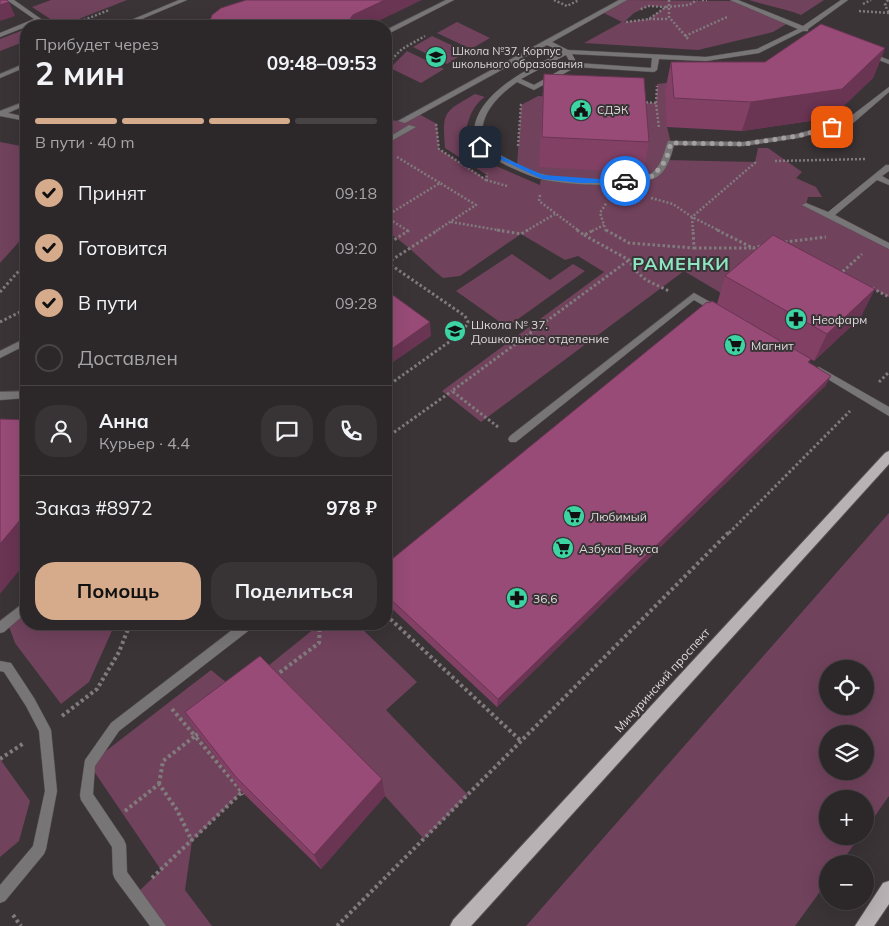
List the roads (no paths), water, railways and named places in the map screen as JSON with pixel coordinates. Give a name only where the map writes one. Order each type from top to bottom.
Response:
[{"type":"main road","name":"Мичуринский проспект","points":[[459,926],[889,456]]},
{"type":"main road","points":[[864,926],[889,889]]},
{"type":"street","points":[[10,0],[38,20]]},
{"type":"street","points":[[135,20],[184,0]]},
{"type":"street","points":[[392,30],[452,0]]},
{"type":"street","points":[[392,139],[412,127],[402,121],[624,0]]},
{"type":"street","points":[[733,0],[812,32]]},
{"type":"street","points":[[546,42],[567,52],[706,59],[759,51],[803,29],[845,0]]},
{"type":"street","points":[[215,20],[227,15]]},
{"type":"street","points":[[0,34],[20,27]]},
{"type":"street","points":[[567,52],[576,65]]},
{"type":"street","points":[[567,52],[516,79],[489,101],[477,129],[480,147],[542,177],[580,181],[632,181],[653,176],[666,160],[671,143],[744,144],[798,136],[849,122],[889,89]]},
{"type":"street","points":[[863,52],[889,62]]},
{"type":"street","points":[[516,79],[534,88],[576,65],[654,70],[656,56]]},
{"type":"street","points":[[0,76],[20,68]]},
{"type":"street","points":[[0,114],[20,106]]},
{"type":"street","points":[[0,114],[20,118]]},
{"type":"street","points":[[829,215],[889,167]]},
{"type":"street","points":[[877,176],[889,183]]},
{"type":"street","points":[[806,205],[889,246]]},
{"type":"street","points":[[513,439],[694,296],[728,316]]},
{"type":"street","points":[[0,355],[20,344]]},
{"type":"street","points":[[813,366],[889,412]]},
{"type":"street","points":[[0,396],[20,395]]},
{"type":"street","points":[[2,623],[20,610]]},
{"type":"street","points":[[159,926],[120,874],[118,845],[86,795],[89,764],[115,727],[240,630]]},
{"type":"street","points":[[0,666],[7,666],[45,730],[51,791],[39,850],[0,896]]},
{"type":"place","name":"Школа №37. Корпус школьного образования","points":[[436,57]]},
{"type":"place","name":"СДЭК","points":[[581,110]]},
{"type":"place","name":"Неофарм","points":[[796,319]]},
{"type":"place","name":"Школа № 37. Дошкольное отделение","points":[[455,331]]},
{"type":"place","name":"Магнит","points":[[735,345]]},
{"type":"place","name":"Любимый","points":[[574,516]]},
{"type":"place","name":"Азбука Вкуса","points":[[563,548]]},
{"type":"place","name":"36,6","points":[[517,598]]},
{"type":"district","name":"РАМЕНКИ","points":[[681,263]]}]
